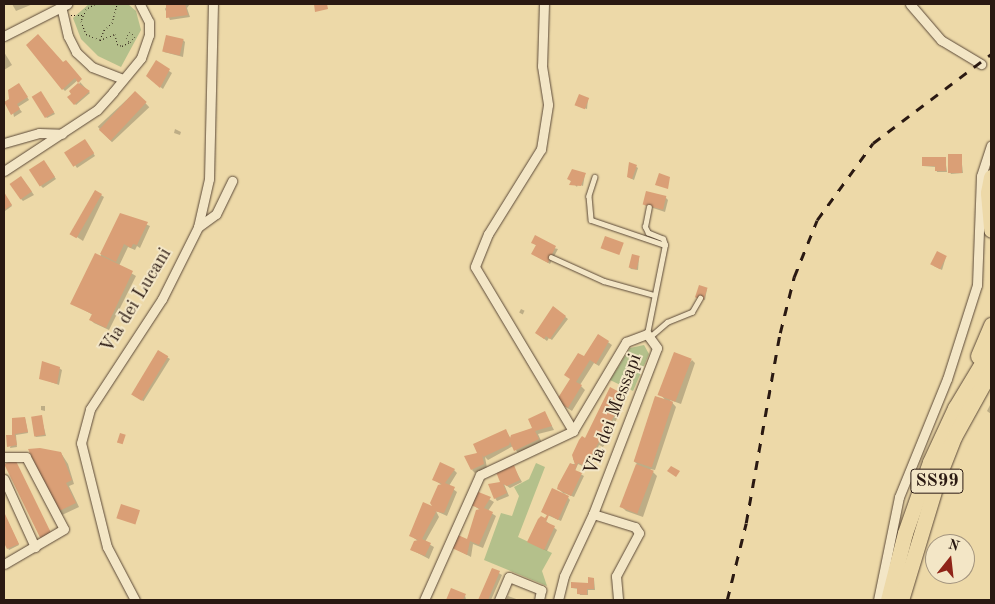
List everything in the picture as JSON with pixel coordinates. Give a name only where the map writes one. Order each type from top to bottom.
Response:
[{"type":"highway","points":[[991,177],[988,193],[991,230]]},
{"type":"highway","points":[[909,600],[935,468],[933,444],[940,426],[991,325]]},
{"type":"highway","name":"SS99","points":[[901,600],[935,468],[956,408],[991,348]]},
{"type":"highway","name":"SS99","points":[[888,600],[906,532],[935,468],[991,370]]},
{"type":"street","points":[[4,171],[97,110],[123,79],[140,58],[149,35],[149,22],[140,4]]},
{"type":"street","name":"Via dei Lucani","points":[[135,600],[107,546],[81,443],[90,409],[162,299],[198,227],[209,179],[213,4]]},
{"type":"street","points":[[544,4],[542,66],[548,105],[541,149],[488,234],[476,267],[573,431]]},
{"type":"street","points":[[910,4],[941,40],[981,64]]},
{"type":"street","points":[[4,36],[66,7],[68,36],[76,52],[92,67],[123,79]]},
{"type":"street","points":[[4,143],[39,134],[62,134]]},
{"type":"street","points":[[878,600],[899,497],[947,379],[977,285],[981,176],[991,146]]},
{"type":"street","points":[[198,227],[216,214],[232,181]]},
{"type":"street","name":"Via dei Messapi","points":[[424,600],[480,475],[573,431],[626,342],[649,335],[657,348],[593,514],[564,576],[558,600]]},
{"type":"street","points":[[4,457],[26,457],[64,530],[4,563]]},
{"type":"street","points":[[4,479],[35,547]]},
{"type":"street","points":[[593,514],[636,527],[639,533],[616,576],[618,600]]},
{"type":"street","points":[[499,600],[509,577],[541,590],[539,600]]},
{"type":"lane","points":[[595,177],[589,196],[591,220],[665,245]]},
{"type":"lane","points":[[649,208],[645,227],[648,233],[663,239],[665,245],[654,295],[649,335]]},
{"type":"lane","points":[[551,257],[604,280],[654,295]]},
{"type":"lane","points":[[649,335],[662,325],[692,312],[700,298]]},
{"type":"path","points":[[66,7],[71,15],[83,15],[95,4]]},
{"type":"path","points":[[100,40],[104,30],[114,18],[117,4]]},
{"type":"path","points":[[83,15],[82,29],[100,40]]},
{"type":"path","points":[[100,40],[115,34],[119,45],[130,42]]},
{"type":"green space","points":[[89,4],[128,4],[136,11],[141,30],[121,67],[98,56],[81,39],[73,18]]},
{"type":"green space","points":[[644,345],[649,354],[633,391],[610,380],[630,348]]},
{"type":"green space","points":[[536,463],[545,467],[518,537],[552,553],[542,571],[547,586],[484,560],[501,513],[512,516],[519,496],[514,487],[529,479]]},
{"type":"building","points":[[166,4],[185,4],[188,15],[166,18]]},
{"type":"building","points":[[314,4],[327,4],[328,9],[315,12]]},
{"type":"building","points":[[38,34],[63,62],[66,60],[82,79],[78,83],[75,78],[62,90],[26,45]]},
{"type":"building","points":[[166,35],[184,39],[180,56],[162,52]]},
{"type":"building","points":[[156,60],[170,69],[160,88],[146,76]]},
{"type":"building","points":[[19,83],[28,97],[17,104],[20,109],[11,115],[4,102],[9,99],[8,90]]},
{"type":"building","points":[[78,83],[90,91],[74,105],[67,97],[71,94],[69,91]]},
{"type":"building","points":[[41,91],[54,112],[45,118],[32,97]]},
{"type":"building","points":[[135,91],[147,102],[111,141],[99,130]]},
{"type":"building","points":[[579,94],[589,98],[585,109],[575,105]]},
{"type":"building","points":[[85,139],[94,153],[73,167],[64,153]]},
{"type":"building","points":[[948,154],[962,154],[962,173],[948,173]]},
{"type":"building","points":[[922,157],[946,157],[946,171],[935,171],[935,166],[922,166]]},
{"type":"building","points":[[44,160],[55,177],[40,187],[29,170]]},
{"type":"building","points":[[629,162],[637,165],[632,179],[627,177]]},
{"type":"building","points":[[572,169],[586,173],[581,186],[569,185],[571,181],[567,179]]},
{"type":"building","points":[[659,173],[670,177],[668,189],[655,185]]},
{"type":"building","points":[[21,176],[32,192],[20,200],[10,184]]},
{"type":"building","points":[[95,190],[102,194],[76,238],[70,234]]},
{"type":"building","points":[[646,191],[666,196],[663,210],[643,205]]},
{"type":"building","points":[[4,192],[12,205],[4,210]]},
{"type":"building","points":[[120,213],[148,222],[137,245],[133,244],[131,248],[124,244],[116,262],[100,254]]},
{"type":"building","points":[[535,235],[556,246],[548,263],[531,254],[536,245],[531,243]]},
{"type":"building","points":[[605,236],[624,243],[619,255],[601,248]]},
{"type":"building","points":[[937,251],[947,256],[940,269],[930,264]]},
{"type":"building","points":[[95,253],[133,271],[106,328],[89,320],[92,314],[70,304]]},
{"type":"building","points":[[632,254],[640,256],[636,270],[629,268]]},
{"type":"building","points":[[699,285],[708,288],[704,300],[695,297]]},
{"type":"building","points":[[553,306],[566,316],[550,339],[546,336],[544,339],[535,333]]},
{"type":"building","points":[[598,334],[609,341],[596,364],[590,360],[576,382],[582,385],[568,408],[556,401],[570,379],[564,375],[578,353],[584,356]]},
{"type":"building","points":[[158,350],[168,356],[142,401],[131,395]]},
{"type":"building","points":[[674,352],[692,359],[675,402],[658,395]]},
{"type":"building","points":[[42,361],[60,367],[57,384],[39,379]]},
{"type":"building","points":[[610,387],[623,394],[621,404],[585,466],[578,463],[575,470],[582,473],[571,496],[557,489],[558,485],[570,463],[575,465],[572,455],[582,436],[585,438]]},
{"type":"building","points":[[655,396],[673,402],[652,467],[634,462]]},
{"type":"building","points":[[545,411],[552,426],[535,431],[539,439],[514,451],[510,442],[509,445],[483,457],[482,454],[484,464],[471,470],[464,456],[477,453],[473,444],[506,429],[510,438],[511,435],[532,428],[528,419]]},
{"type":"building","points":[[42,415],[45,435],[34,436],[31,417]]},
{"type":"building","points":[[25,417],[28,432],[15,434],[17,445],[7,447],[6,435],[12,435],[12,418]]},
{"type":"building","points":[[120,433],[126,435],[123,444],[117,443]]},
{"type":"building","points":[[40,448],[61,452],[72,480],[66,483],[76,503],[57,512],[28,449]]},
{"type":"building","points":[[15,459],[51,534],[41,539],[4,464]]},
{"type":"building","points":[[440,462],[455,469],[445,483],[455,487],[444,513],[433,511],[436,512],[422,539],[431,543],[425,556],[410,550],[414,541],[418,540],[409,536],[423,502],[432,506],[430,503],[438,485],[442,484],[432,480]]},
{"type":"building","points":[[636,464],[654,471],[637,514],[620,507]]},
{"type":"building","points":[[514,465],[520,480],[507,486],[503,484],[507,493],[494,499],[488,484],[500,482],[496,472]]},
{"type":"building","points":[[671,466],[680,471],[676,477],[667,471]]},
{"type":"building","points":[[552,488],[569,496],[558,520],[549,515],[546,522],[555,526],[544,550],[527,542],[538,519],[541,516],[545,518],[547,515],[541,512]]},
{"type":"building","points":[[476,491],[491,497],[484,508],[493,512],[479,545],[470,541],[467,555],[452,548],[458,535],[467,539],[476,510],[480,509],[471,505]]},
{"type":"building","points":[[121,504],[140,510],[135,524],[116,518]]},
{"type":"building","points":[[4,512],[19,544],[7,549],[4,543]]},
{"type":"building","points":[[492,568],[500,571],[488,600],[478,600]]},
{"type":"building","points":[[588,577],[594,578],[594,589],[587,589],[587,595],[577,594],[577,588],[571,588],[571,582],[588,583]]},
{"type":"building","points":[[451,588],[466,594],[463,600],[446,600]]},
{"type":"railway","points":[[727,600],[746,523],[780,333],[794,277],[817,220],[873,143],[991,54]]}]
